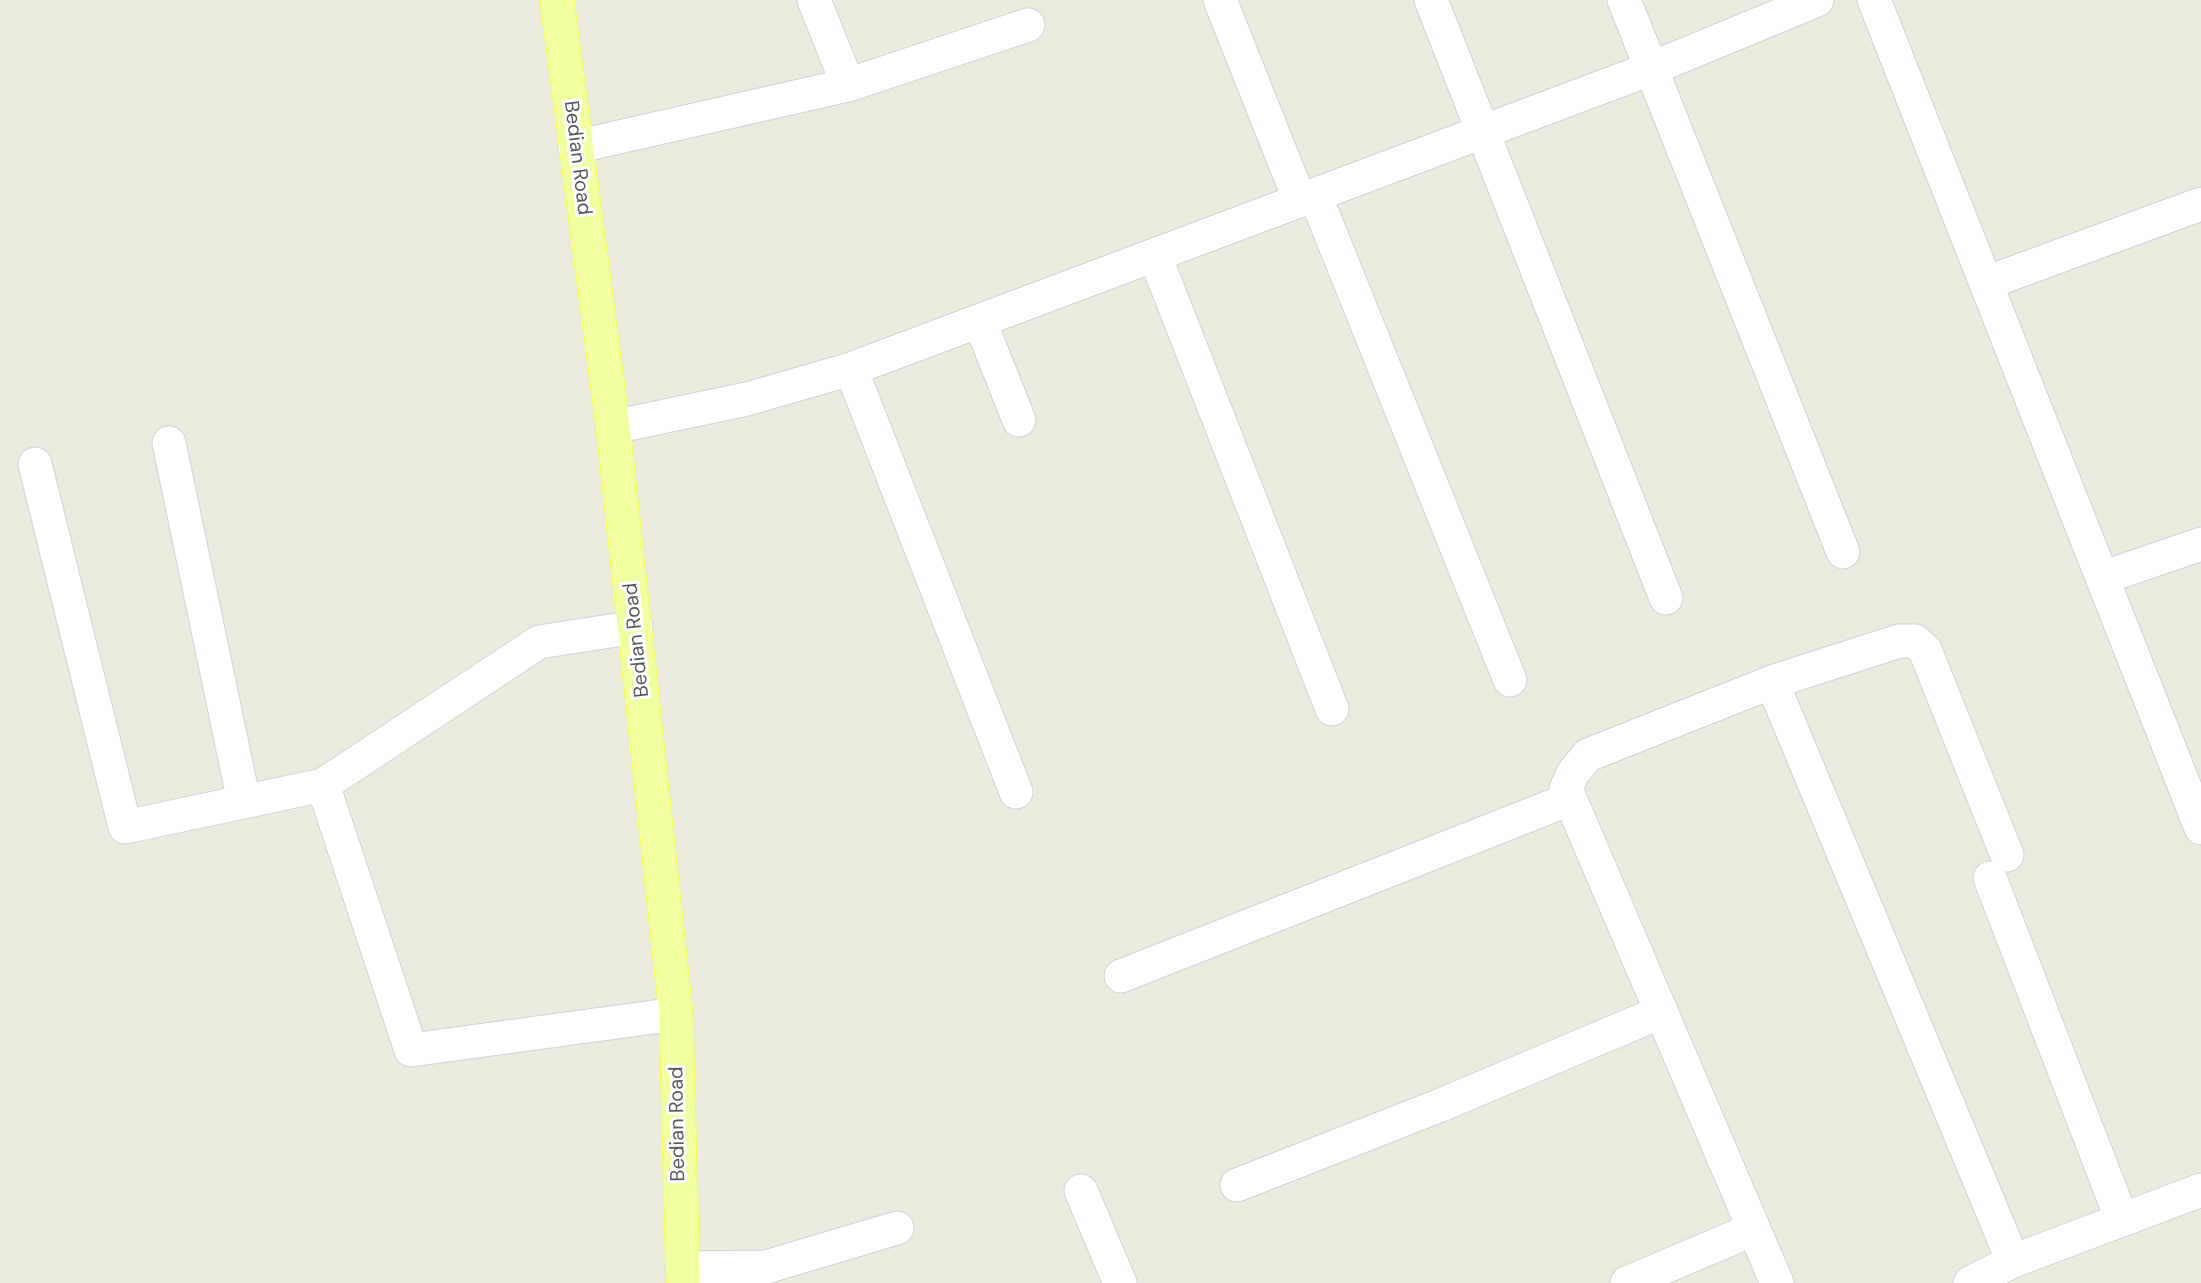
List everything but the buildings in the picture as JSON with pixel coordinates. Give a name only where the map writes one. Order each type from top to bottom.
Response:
[{"type":"main road","name":"Bedian Road","points":[[557,0],[613,428],[676,1014],[682,1276]]},
{"type":"street","points":[[814,0],[848,85]]},
{"type":"street","points":[[1220,0],[1308,198],[1510,680]]},
{"type":"street","points":[[1431,0],[1666,598]]},
{"type":"street","points":[[1624,0],[1844,552]]},
{"type":"street","points":[[613,428],[747,399],[850,369],[1650,69],[1817,0]]},
{"type":"street","points":[[1874,0],[2102,578],[2189,765],[2201,828]]},
{"type":"street","points":[[575,147],[848,85],[1028,25]]},
{"type":"street","points":[[1986,283],[2201,204]]},
{"type":"street","points":[[1155,256],[1332,709]]},
{"type":"street","points":[[980,322],[1019,420]]},
{"type":"street","points":[[850,369],[1016,792]]},
{"type":"street","points":[[169,443],[244,802]]},
{"type":"street","points":[[35,464],[125,827],[323,785],[539,642],[636,627]]},
{"type":"street","points":[[2102,578],[2201,543]]},
{"type":"street","points":[[1776,1283],[1566,789],[1573,772],[1588,756],[1772,682],[1899,641],[1915,641],[1925,650],[2122,1220]]},
{"type":"street","points":[[1772,682],[2013,1261]]},
{"type":"street","points":[[323,785],[411,1050],[676,1014]]},
{"type":"street","points":[[1121,976],[1570,799]]},
{"type":"street","points":[[1237,1185],[1441,1105],[1661,1012]]},
{"type":"street","points":[[1970,1283],[2013,1261],[2201,1190]]},
{"type":"street","points":[[1081,1191],[1120,1283]]},
{"type":"street","points":[[682,1276],[766,1266],[897,1228]]},
{"type":"street","points":[[1627,1283],[1754,1229]]}]
